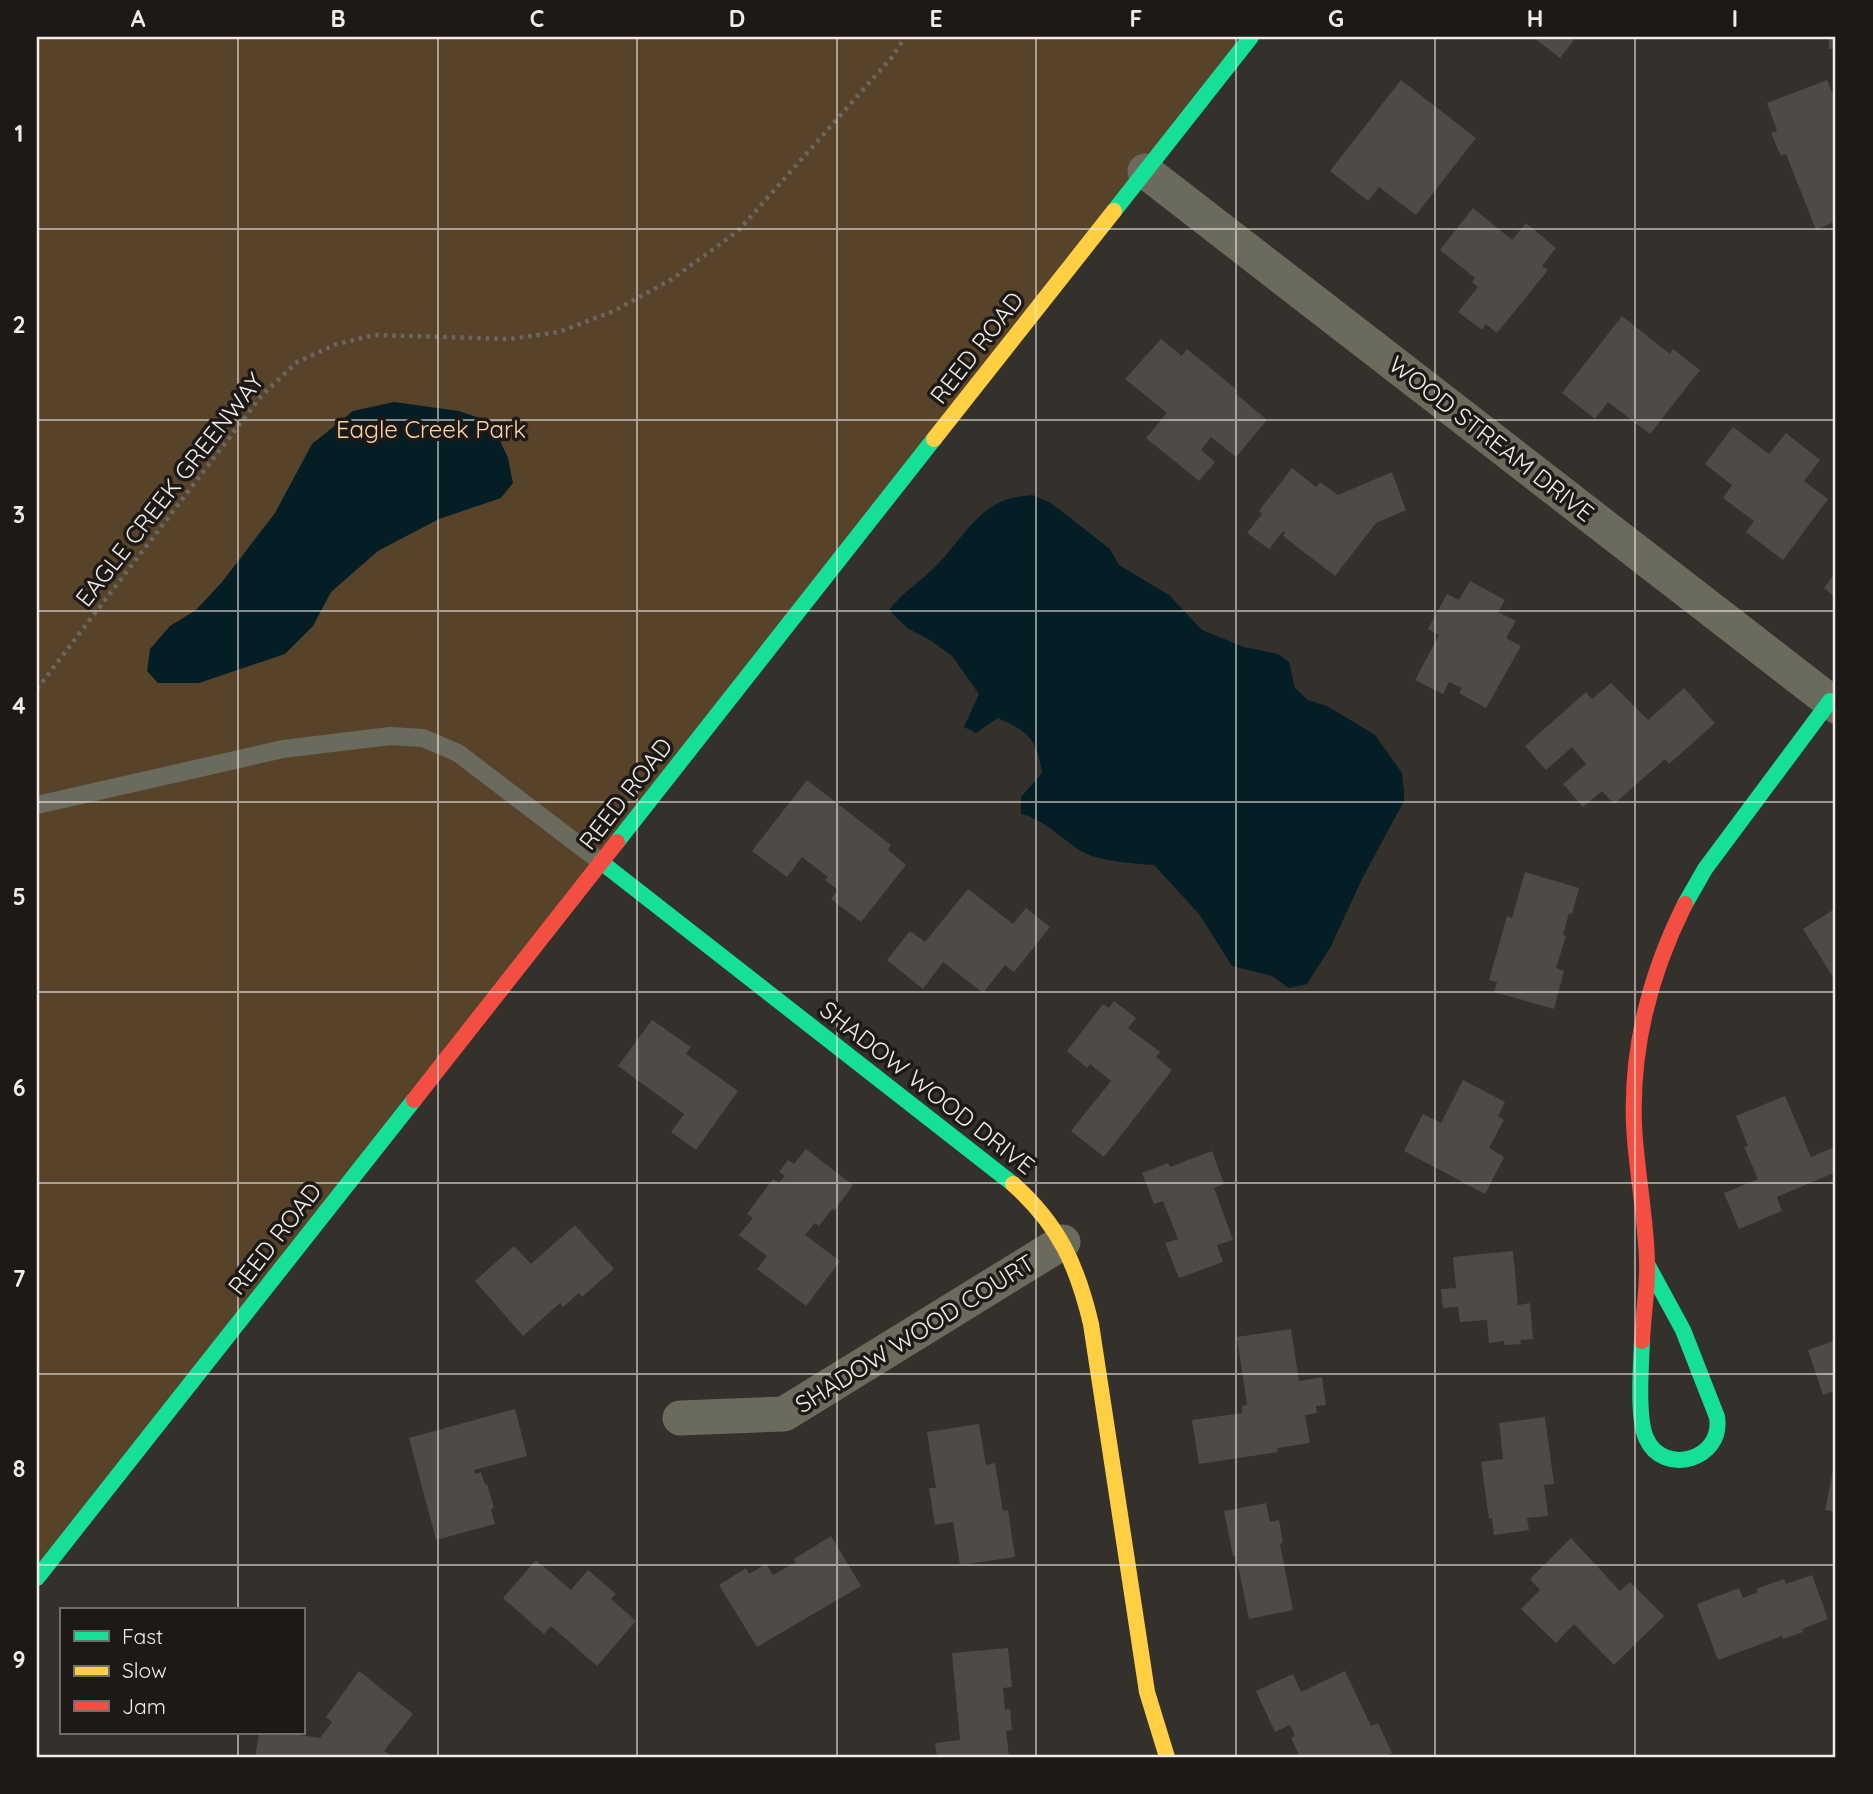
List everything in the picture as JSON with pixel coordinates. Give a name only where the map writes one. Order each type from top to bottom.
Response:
[{"type":"street","name":"REED ROAD","points":[[37,1578],[1251,37]]},
{"type":"street","name":"WOOD STREAM DRIVE","points":[[1145,171],[1833,704]]},
{"type":"street","points":[[1647,1264],[1683,1331],[1717,1417],[1716,1433],[1709,1448],[1696,1458],[1680,1462],[1664,1459],[1652,1449],[1643,1436],[1642,1427],[1642,1335],[1647,1264],[1634,1122],[1634,1088],[1641,1022],[1654,974],[1672,928],[1705,869],[1833,704]]},
{"type":"street","name":"SHADOW WOOD DRIVE","points":[[601,862],[1007,1178],[1028,1197],[1063,1242],[1083,1290],[1091,1324],[1147,1692],[1167,1757]]},
{"type":"street","name":"SHADOW WOOD COURT","points":[[680,1418],[785,1415],[1063,1242]]},
{"type":"lane","points":[[37,805],[283,749],[390,736],[423,738],[458,754],[601,862]]},
{"type":"path","name":"EAGLE CREEK GREENWAY","points":[[37,689],[262,396],[297,362],[337,344],[375,335],[510,339],[559,332],[614,311],[672,279],[738,231],[892,57],[905,37]]},
{"type":"green space","name":"Eagle Creek Park","points":[[37,37],[1242,37],[37,1566]]},
{"type":"water","points":[[394,402],[459,411],[491,422],[508,458],[513,483],[501,498],[439,519],[378,551],[331,592],[313,626],[285,654],[199,683],[158,683],[147,671],[150,649],[170,626],[196,610],[222,582],[275,513],[312,444],[353,411]]},
{"type":"water","points":[[1032,495],[1051,503],[1110,549],[1119,565],[1169,595],[1202,630],[1244,647],[1278,654],[1289,662],[1295,688],[1308,700],[1327,706],[1375,735],[1402,773],[1404,801],[1363,877],[1330,948],[1307,984],[1289,988],[1272,976],[1232,966],[1199,914],[1154,865],[1118,862],[1090,855],[1038,821],[1021,814],[1021,797],[1042,773],[1034,744],[1024,733],[998,718],[976,733],[964,727],[979,694],[952,656],[907,628],[889,610],[933,569],[984,513],[1005,500]]},
{"type":"building","points":[[1533,37],[1576,37],[1560,58]]},
{"type":"building","points":[[1829,37],[1836,37],[1836,49],[1829,49]]},
{"type":"building","points":[[1401,80],[1476,138],[1416,215],[1379,187],[1368,201],[1330,171]]},
{"type":"building","points":[[1827,80],[1836,102],[1836,221],[1816,230],[1786,154],[1781,156],[1771,133],[1777,131],[1767,103]]},
{"type":"building","points":[[1473,208],[1512,240],[1526,223],[1556,248],[1542,266],[1548,270],[1497,333],[1486,324],[1482,330],[1458,312],[1478,287],[1472,282],[1475,278],[1440,250]]},
{"type":"building","points":[[1622,316],[1670,354],[1673,349],[1700,370],[1650,434],[1608,402],[1595,419],[1562,393]]},
{"type":"building","points":[[1161,339],[1182,356],[1187,349],[1237,390],[1235,393],[1267,420],[1236,457],[1211,437],[1201,450],[1215,462],[1199,481],[1146,438],[1167,413],[1125,379]]},
{"type":"building","points":[[1733,427],[1769,454],[1786,433],[1820,460],[1804,481],[1828,499],[1783,560],[1746,532],[1754,521],[1723,498],[1732,485],[1705,464]]},
{"type":"building","points":[[1292,468],[1316,487],[1320,482],[1338,495],[1392,472],[1406,510],[1376,523],[1335,576],[1283,536],[1283,531],[1269,549],[1247,533],[1262,514],[1259,511]]},
{"type":"building","points":[[1836,572],[1836,598],[1824,588]]},
{"type":"building","points":[[1470,581],[1505,600],[1498,612],[1516,621],[1506,638],[1521,646],[1486,708],[1459,693],[1462,688],[1449,682],[1443,694],[1415,680],[1439,635],[1428,629],[1447,594],[1459,600]]},
{"type":"building","points":[[1611,683],[1648,720],[1684,688],[1715,723],[1669,764],[1665,759],[1614,804],[1602,791],[1583,807],[1563,784],[1586,764],[1572,747],[1546,770],[1525,746],[1586,692],[1592,699]]},
{"type":"building","points":[[807,780],[891,845],[888,850],[906,865],[861,922],[831,899],[838,890],[825,880],[828,877],[802,857],[787,877],[752,851]]},
{"type":"building","points":[[1525,872],[1579,888],[1572,914],[1569,913],[1563,935],[1566,936],[1556,968],[1564,971],[1554,1009],[1494,992],[1497,982],[1489,980],[1507,916],[1512,918]]},
{"type":"building","points":[[968,889],[1013,924],[1026,908],[1050,927],[1014,972],[1005,965],[983,993],[943,962],[923,989],[887,960],[910,931],[925,942]]},
{"type":"building","points":[[1836,908],[1836,982],[1803,929]]},
{"type":"building","points":[[1114,1001],[1136,1018],[1128,1028],[1160,1052],[1156,1057],[1172,1070],[1104,1157],[1071,1131],[1111,1081],[1090,1064],[1087,1068],[1067,1051],[1103,1004],[1109,1008]]},
{"type":"building","points":[[652,1020],[691,1047],[686,1054],[738,1091],[696,1150],[671,1132],[684,1114],[618,1066]]},
{"type":"building","points":[[1463,1080],[1505,1102],[1498,1116],[1504,1120],[1489,1148],[1504,1157],[1485,1194],[1404,1151],[1423,1114],[1441,1123]]},
{"type":"building","points":[[1785,1096],[1811,1157],[1832,1148],[1836,1158],[1836,1172],[1777,1197],[1782,1211],[1739,1229],[1724,1193],[1758,1179],[1744,1147],[1748,1146],[1736,1116]]},
{"type":"building","points":[[806,1149],[853,1185],[834,1211],[832,1209],[819,1226],[815,1223],[805,1235],[840,1261],[806,1306],[757,1269],[767,1256],[739,1235],[753,1218],[747,1214],[773,1179],[779,1183],[785,1176],[779,1172],[788,1160],[794,1164]]},
{"type":"building","points":[[1212,1151],[1224,1184],[1214,1188],[1233,1240],[1217,1245],[1223,1262],[1179,1278],[1165,1243],[1178,1239],[1163,1201],[1154,1204],[1142,1173],[1168,1163],[1170,1167]]},
{"type":"building","points":[[575,1225],[614,1269],[582,1297],[579,1293],[563,1307],[560,1303],[523,1336],[475,1281],[514,1246],[531,1264]]},
{"type":"building","points":[[1513,1251],[1518,1305],[1530,1303],[1533,1339],[1520,1340],[1521,1344],[1504,1345],[1504,1341],[1489,1343],[1487,1320],[1460,1322],[1458,1307],[1443,1308],[1441,1289],[1456,1288],[1453,1257]]},
{"type":"building","points":[[1291,1329],[1299,1381],[1322,1377],[1326,1405],[1316,1406],[1317,1413],[1305,1415],[1310,1443],[1277,1448],[1278,1452],[1199,1464],[1192,1420],[1242,1413],[1242,1406],[1247,1405],[1237,1337]]},
{"type":"building","points":[[1836,1340],[1836,1390],[1823,1395],[1808,1350]]},
{"type":"building","points":[[515,1409],[527,1456],[474,1470],[475,1474],[481,1472],[485,1485],[487,1484],[494,1508],[491,1509],[495,1524],[436,1540],[409,1438]]},
{"type":"building","points":[[1545,1417],[1554,1484],[1544,1485],[1548,1516],[1527,1518],[1529,1530],[1494,1535],[1492,1518],[1489,1519],[1481,1462],[1503,1459],[1499,1423]]},
{"type":"building","points":[[979,1424],[986,1465],[995,1463],[1003,1511],[1008,1510],[1015,1557],[960,1565],[953,1522],[935,1525],[929,1488],[936,1488],[927,1432]]},
{"type":"building","points":[[1836,1461],[1836,1512],[1825,1510]]},
{"type":"building","points":[[1266,1503],[1270,1522],[1279,1520],[1283,1543],[1280,1544],[1293,1610],[1249,1619],[1224,1511]]},
{"type":"building","points":[[831,1536],[861,1586],[757,1647],[719,1585],[746,1568],[749,1574],[766,1564],[773,1575]]},
{"type":"building","points":[[1571,1538],[1620,1591],[1630,1582],[1664,1616],[1614,1665],[1574,1624],[1556,1643],[1521,1609],[1540,1590],[1530,1579]]},
{"type":"building","points":[[536,1560],[571,1590],[588,1570],[616,1594],[611,1599],[636,1621],[597,1666],[551,1626],[544,1634],[503,1598]]},
{"type":"building","points":[[1812,1575],[1828,1619],[1802,1629],[1803,1632],[1783,1639],[1782,1636],[1718,1660],[1697,1604],[1739,1588],[1743,1598],[1758,1592],[1756,1589],[1784,1579],[1786,1584]]},
{"type":"building","points":[[1008,1648],[1012,1687],[1003,1688],[1005,1710],[1010,1709],[1012,1730],[1006,1731],[1009,1756],[937,1757],[935,1743],[960,1740],[952,1653]]},
{"type":"building","points":[[359,1671],[413,1714],[384,1751],[390,1755],[388,1757],[255,1757],[259,1734],[293,1734],[320,1738],[332,1722],[326,1717]]},
{"type":"building","points":[[1345,1671],[1371,1726],[1378,1723],[1392,1753],[1382,1757],[1300,1757],[1291,1738],[1295,1736],[1290,1725],[1275,1732],[1256,1691],[1293,1674],[1301,1692]]},
{"type":"traffic: fast","points":[[1114,211],[1251,37]]},
{"type":"traffic: fast","points":[[617,842],[934,439]]},
{"type":"traffic: fast","points":[[1685,904],[1705,869],[1830,701]]},
{"type":"traffic: fast","points":[[601,862],[1013,1184]]},
{"type":"traffic: fast","points":[[37,1578],[414,1100]]},
{"type":"traffic: fast","points":[[1642,1341],[1641,1405],[1646,1438],[1654,1450],[1665,1457],[1678,1460],[1702,1453],[1717,1432],[1717,1417],[1683,1330],[1647,1264]]},
{"type":"traffic: slow","points":[[934,439],[1114,211]]},
{"type":"traffic: slow","points":[[1013,1184],[1043,1215],[1064,1247],[1086,1303],[1147,1692],[1167,1757]]},
{"type":"traffic: jam","points":[[414,1100],[617,842]]},
{"type":"traffic: jam","points":[[1642,1341],[1647,1262],[1634,1124],[1636,1067],[1645,1011],[1653,984],[1685,904]]}]
